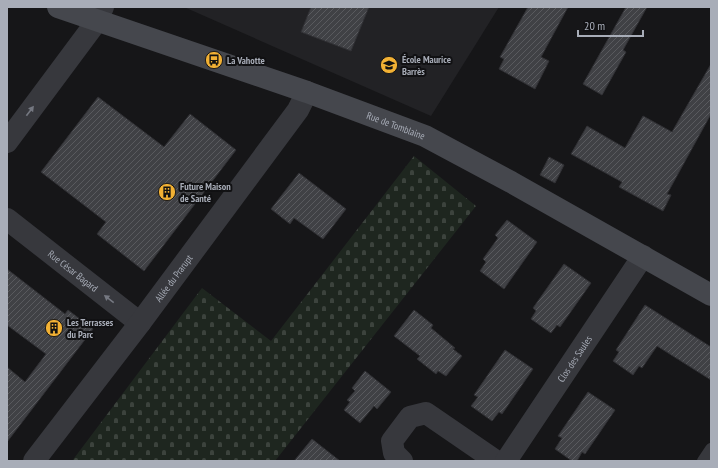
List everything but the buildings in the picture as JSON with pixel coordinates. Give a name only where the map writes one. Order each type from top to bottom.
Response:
[{"type":"main road","name":"Rue de Tomblaine","points":[[58,7],[100,14],[425,136],[511,182],[711,294]]},
{"type":"street","points":[[7,142],[100,14]]},
{"type":"street","name":"Allée du Prarupt","points":[[34,461],[140,323],[298,110],[307,92]]},
{"type":"street","name":"Rue César Bagard","points":[[7,219],[140,323]]},
{"type":"street","name":"Clos des Saules","points":[[506,461],[642,256]]},
{"type":"street","points":[[402,461],[394,453],[392,441],[410,417],[426,413],[496,461]]},
{"type":"lane","points":[[704,461],[711,449]]},
{"type":"shaded area","name":"École Maurice Barrès","points":[[184,7],[499,7],[431,116]]},
{"type":"green space","points":[[414,156],[476,206],[275,461],[72,461],[202,288],[271,341]]},
{"type":"place","name":"La Vahotte","points":[[214,60]]},
{"type":"place","name":"École Maurice Barrès","points":[[389,65]]},
{"type":"place","name":"Future Maison de Santé","points":[[167,192]]},
{"type":"place","name":"Les Terrasses du Parc","points":[[54,328]]}]
